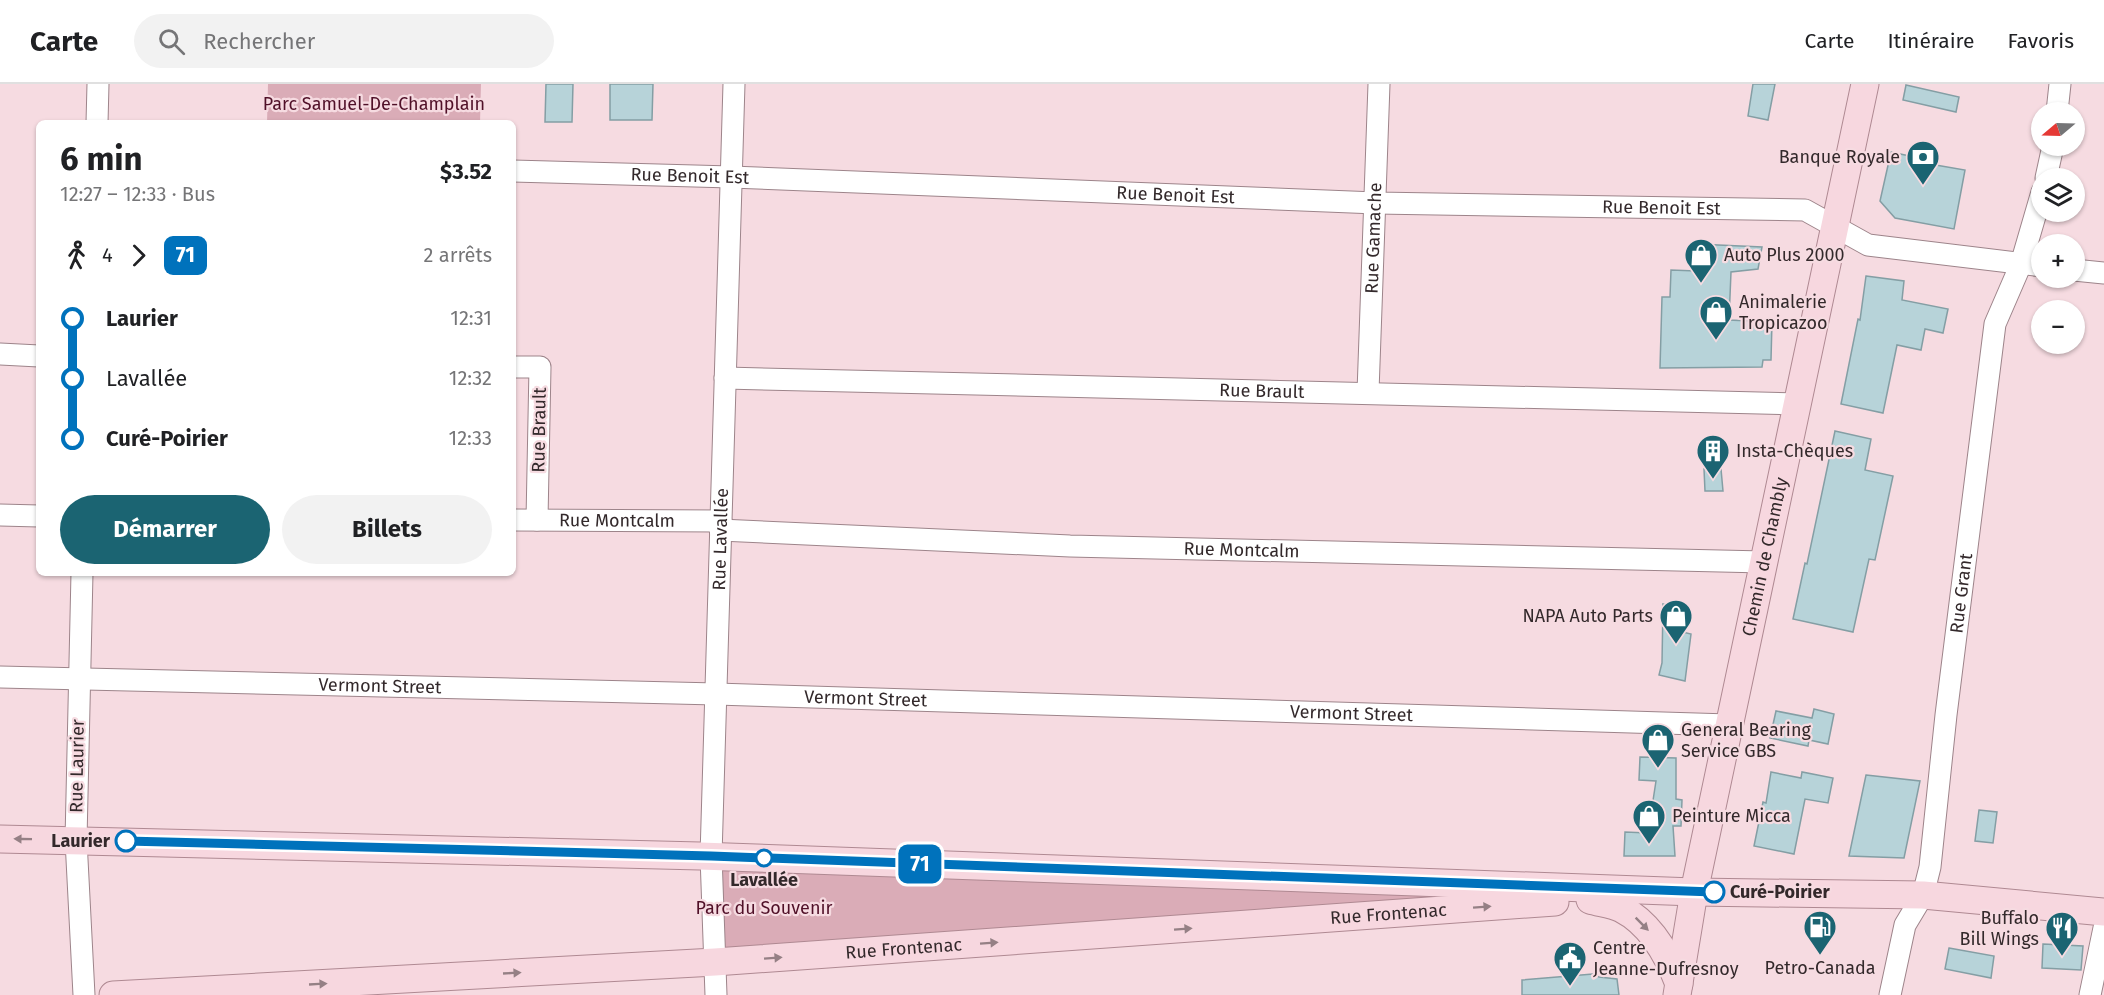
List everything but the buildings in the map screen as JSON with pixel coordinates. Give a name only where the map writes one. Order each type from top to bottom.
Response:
[{"type":"main road","name":"Chemin de Chambly","points":[[1678,989],[1694,892],[1865,84]]},
{"type":"main road","points":[[0,839],[711,856],[1694,892],[1923,895],[2104,912]]},
{"type":"main road","name":"Rue Frontenac","points":[[112,995],[715,962],[1694,892]]},
{"type":"main road","points":[[1590,900],[1620,908],[1634,916],[1654,937],[1670,961],[1678,989]]},
{"type":"street","points":[[97,120],[98,84]]},
{"type":"street","name":"Rue Lavallée","points":[[716,995],[711,856],[734,84]]},
{"type":"street","name":"Rue Gamache","points":[[1368,392],[1379,84]]},
{"type":"street","points":[[2057,102],[2060,84]]},
{"type":"street","name":"Rue Benoit Est","points":[[516,171],[731,177],[1376,203],[1805,210],[1868,245],[2031,265]]},
{"type":"street","name":"Rue Grant","points":[[1890,995],[1905,925],[1923,895],[1930,867],[1995,324],[2031,265]]},
{"type":"street","points":[[2085,271],[2104,273]]},
{"type":"street","points":[[0,354],[36,356]]},
{"type":"street","name":"Rue Brault","points":[[516,366],[540,367],[537,520]]},
{"type":"street","name":"Rue Brault","points":[[725,378],[1798,404]]},
{"type":"street","points":[[0,515],[36,516]]},
{"type":"street","name":"Rue Montcalm","points":[[516,520],[721,525],[1070,546],[1764,562]]},
{"type":"street","name":"Rue Laurier","points":[[82,576],[76,840],[84,995]]},
{"type":"street","name":"Vermont Street","points":[[0,677],[716,694],[1729,725]]},
{"type":"street","points":[[2090,995],[2104,928]]},
{"type":"green space","name":"Parc Samuel-De-Champlain","points":[[268,84],[481,84],[480,120],[267,120]]},
{"type":"green space","name":"Parc du Souvenir","points":[[711,856],[1694,892],[715,962]]},
{"type":"bus line","name":"71","points":[[126,841],[711,856],[1714,892]]},
{"type":"place","name":"Banque Royale","points":[[1923,186]]},
{"type":"place","name":"Auto Plus 2000","points":[[1701,284]]},
{"type":"place","name":"Animalerie Tropicazoo","points":[[1716,341]]},
{"type":"place","name":"Insta-Chèques","points":[[1713,480]]},
{"type":"place","name":"NAPA Auto Parts","points":[[1676,645]]},
{"type":"place","name":"General Bearing Service GBS","points":[[1658,769]]},
{"type":"place","name":"Laurier","points":[[126,841]]},
{"type":"place","name":"Peinture Micca","points":[[1649,845]]},
{"type":"place","name":"Lavallée","points":[[764,858]]},
{"type":"place","name":"Curé-Poirier","points":[[1714,892]]},
{"type":"place","name":"Petro-Canada","points":[[1820,956]]},
{"type":"place","name":"Buffalo Bill Wings","points":[[2062,957]]},
{"type":"place","name":"Centre Jeanne-Dufresnoy","points":[[1570,987]]}]
